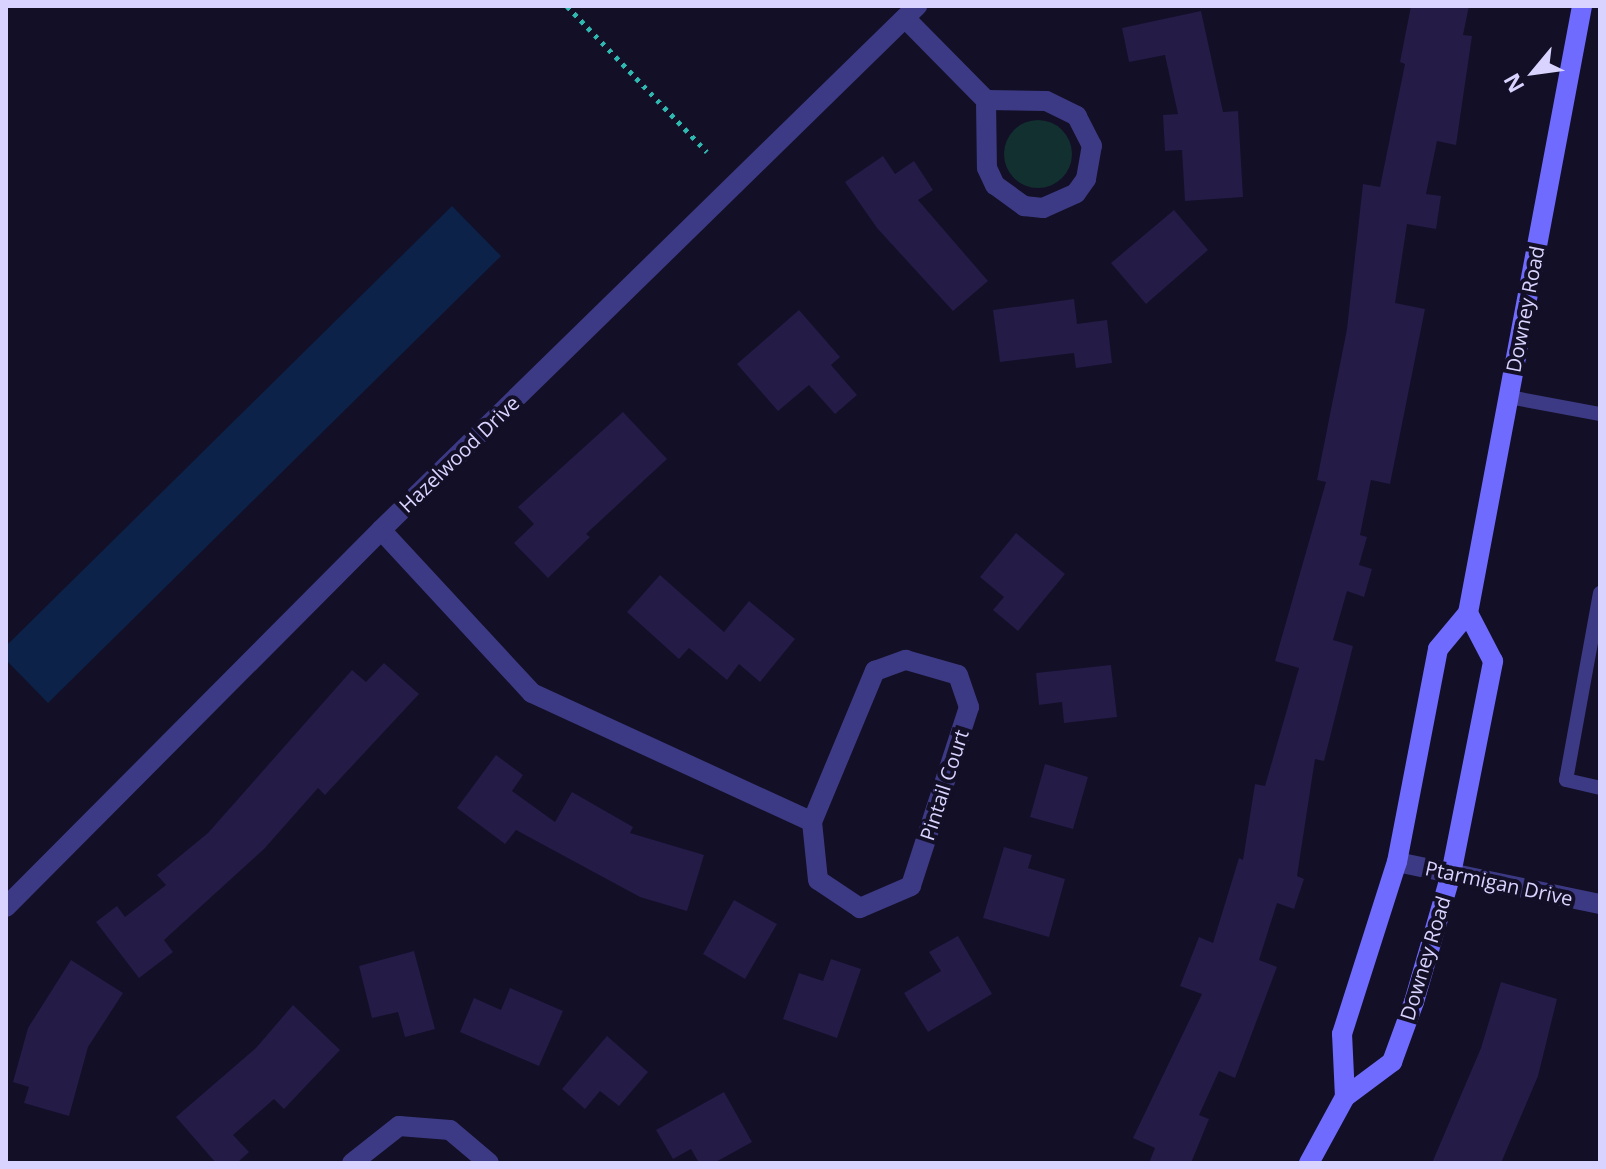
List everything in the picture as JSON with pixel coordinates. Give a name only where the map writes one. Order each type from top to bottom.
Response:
[{"type":"main road","name":"Downey Road","points":[[1345,1097],[1342,1034],[1397,862],[1438,649],[1468,613],[1582,6]]},
{"type":"main road","name":"Downey Road","points":[[1309,1163],[1345,1097],[1392,1062],[1451,874],[1493,661],[1468,613]]},
{"type":"street","points":[[911,12],[986,100],[987,168],[995,185],[1008,198],[1043,208],[1076,193],[1086,179],[1092,146],[1077,116],[1046,101],[986,100]]},
{"type":"street","name":"Hazelwood Drive","points":[[6,907],[381,530],[911,12]]},
{"type":"street","points":[[381,530],[532,693],[812,822]]},
{"type":"street","name":"Pintail Court","points":[[906,660],[958,675],[969,707],[911,886],[860,908],[818,880],[812,822],[875,671],[906,660]]},
{"type":"street","name":"Ptarmigan Drive","points":[[1397,862],[1600,904]]},
{"type":"street","points":[[352,1163],[399,1126],[450,1130],[489,1163]]},
{"type":"lane","points":[[1509,397],[1600,414]]},
{"type":"lane","points":[[1600,593],[1566,780],[1600,788]]},
{"type":"path","points":[[567,6],[707,152]]},
{"type":"green space","points":[[1038,120],[1062,130],[1072,154],[1062,178],[1038,188],[1014,178],[1004,154],[1014,130]]},
{"type":"water","points":[[452,206],[501,256],[48,703],[6,660],[6,646]]},
{"type":"building","points":[[1411,6],[1469,6],[1463,35],[1472,36],[1456,145],[1437,141],[1426,194],[1441,196],[1436,229],[1407,224],[1395,303],[1425,309],[1390,484],[1371,480],[1360,535],[1367,537],[1359,565],[1372,569],[1364,597],[1347,591],[1333,640],[1353,646],[1324,761],[1315,759],[1297,876],[1304,879],[1294,909],[1277,903],[1259,960],[1277,967],[1235,1078],[1219,1071],[1199,1115],[1209,1119],[1191,1163],[1149,1163],[1155,1148],[1133,1138],[1202,994],[1180,986],[1199,937],[1213,943],[1239,858],[1243,860],[1255,784],[1265,786],[1299,668],[1275,661],[1326,482],[1317,480],[1347,329],[1363,184],[1380,187],[1405,64],[1400,62]]},
{"type":"building","points":[[1201,11],[1223,112],[1238,111],[1243,197],[1185,201],[1182,150],[1165,151],[1163,115],[1178,114],[1165,55],[1129,62],[1122,28]]},
{"type":"building","points":[[883,156],[895,174],[914,161],[933,190],[918,200],[988,281],[953,311],[877,228],[845,182]]},
{"type":"building","points":[[1174,210],[1208,250],[1146,304],[1111,263]]},
{"type":"building","points":[[1074,299],[1077,324],[1107,320],[1112,363],[1076,368],[1074,353],[1000,362],[993,310]]},
{"type":"building","points":[[799,310],[840,357],[831,365],[857,395],[835,414],[809,385],[778,411],[737,364]]},
{"type":"building","points":[[623,412],[667,459],[586,534],[590,537],[548,578],[514,543],[534,524],[518,507]]},
{"type":"building","points":[[1016,533],[1065,574],[1018,631],[993,610],[1004,597],[980,577]]},
{"type":"building","points":[[660,575],[724,632],[749,601],[795,639],[760,682],[739,664],[727,680],[689,648],[679,659],[627,612]]},
{"type":"building","points":[[384,663],[419,694],[325,795],[318,788],[264,849],[164,940],[173,952],[139,978],[96,922],[117,906],[125,917],[166,885],[157,875],[208,833],[352,670],[366,682]]},
{"type":"building","points":[[1111,665],[1117,717],[1064,723],[1062,702],[1039,705],[1036,673]]},
{"type":"building","points":[[496,755],[523,775],[512,791],[555,822],[572,792],[633,827],[630,833],[704,855],[687,911],[640,897],[516,830],[505,844],[457,808]]},
{"type":"building","points":[[1045,764],[1088,777],[1073,829],[1030,817]]},
{"type":"building","points":[[1004,847],[1032,855],[1028,868],[1065,879],[1049,937],[983,918]]},
{"type":"building","points":[[734,900],[777,924],[745,979],[703,954]]},
{"type":"building","points":[[958,936],[992,994],[928,1032],[904,993],[941,971],[929,952]]},
{"type":"building","points":[[414,951],[435,1029],[405,1037],[398,1012],[372,1018],[359,966]]},
{"type":"building","points":[[831,959],[861,969],[837,1038],[783,1019],[799,973],[823,981]]},
{"type":"building","points":[[71,960],[123,993],[88,1047],[69,1116],[24,1103],[29,1087],[13,1082],[28,1028]]},
{"type":"building","points":[[1501,982],[1557,999],[1538,1076],[1501,1163],[1432,1163],[1481,1048]]},
{"type":"building","points":[[510,988],[563,1011],[539,1066],[460,1032],[474,998],[501,1010]]},
{"type":"building","points":[[293,1005],[340,1050],[284,1109],[274,1099],[233,1135],[249,1152],[237,1163],[216,1163],[176,1117],[256,1048]]},
{"type":"building","points":[[607,1036],[648,1072],[619,1106],[600,1091],[585,1109],[562,1089]]},
{"type":"building","points":[[724,1092],[752,1142],[714,1163],[699,1163],[691,1149],[673,1159],[656,1130]]}]
